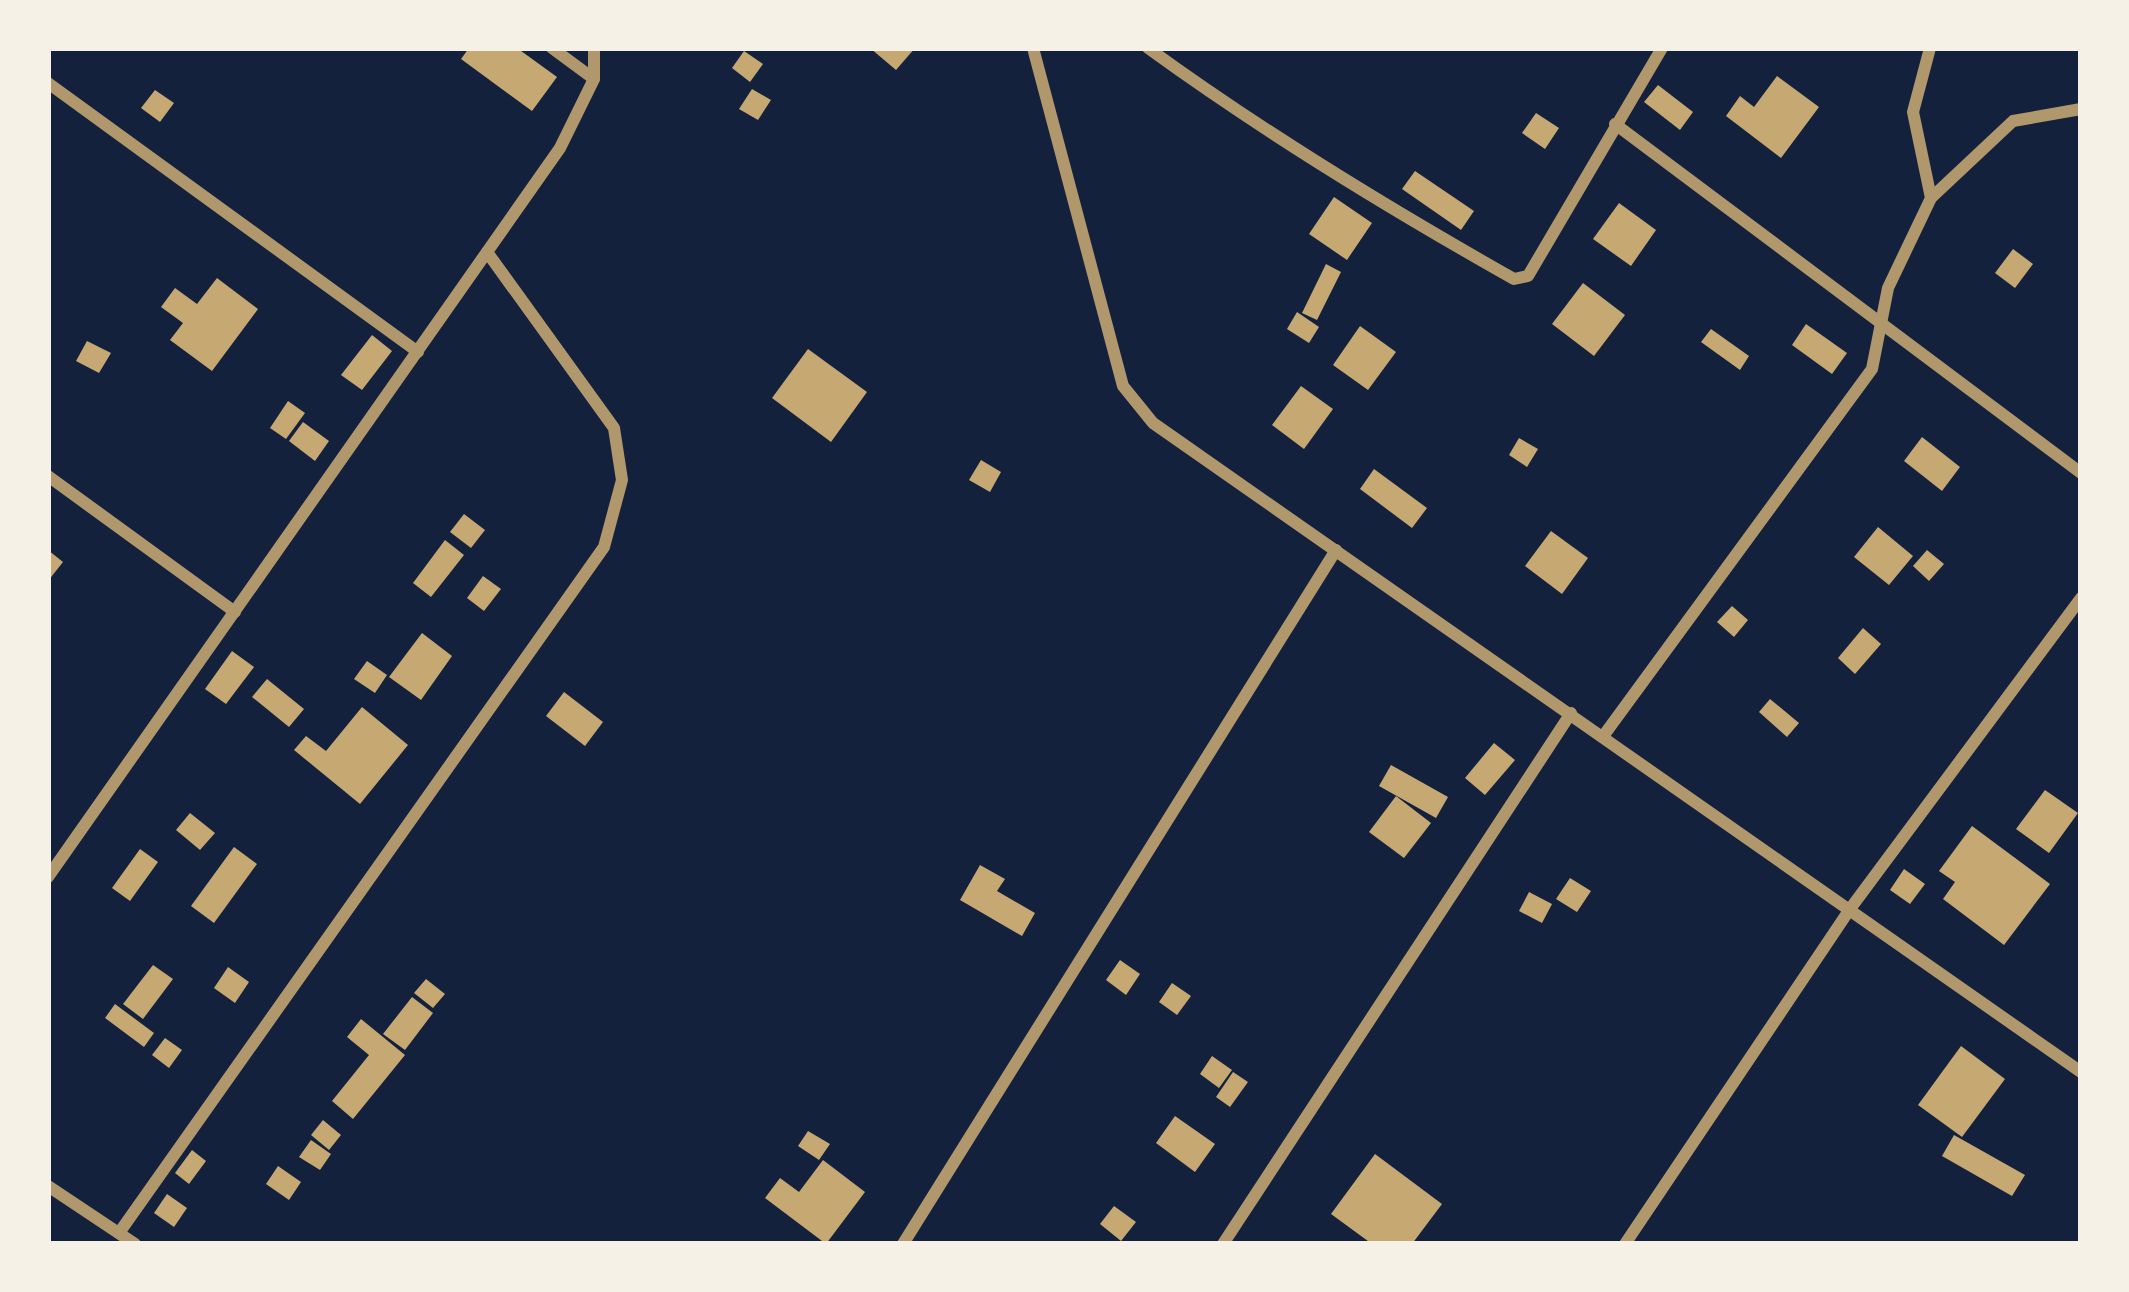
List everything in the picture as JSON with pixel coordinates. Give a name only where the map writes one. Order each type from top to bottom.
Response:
[{"type":"street","points":[[552,48],[595,79]]},
{"type":"street","points":[[48,877],[560,148],[595,79],[594,48]]},
{"type":"street","points":[[1033,48],[1123,386],[1153,423],[2081,1072]]},
{"type":"street","points":[[1148,48],[1211,94],[1393,210],[1514,279],[1528,276],[1662,48]]},
{"type":"street","points":[[1930,48],[1913,112],[1930,198]]},
{"type":"street","points":[[48,82],[418,352]]},
{"type":"street","points":[[1604,735],[1872,370],[1888,288],[1930,198],[2013,121],[2080,111]]},
{"type":"street","points":[[1616,124],[2081,473]]},
{"type":"street","points":[[119,1233],[604,547],[622,480],[614,428],[488,252]]},
{"type":"street","points":[[48,476],[235,612]]},
{"type":"street","points":[[903,1244],[1336,550]]},
{"type":"street","points":[[1625,1244],[1850,909],[2081,598]]},
{"type":"street","points":[[1223,1244],[1571,712]]},
{"type":"street","points":[[49,1189],[135,1244]]},
{"type":"building","points":[[469,48],[517,48],[557,77],[532,111],[461,59]]},
{"type":"building","points":[[870,48],[915,48],[896,70]]},
{"type":"building","points":[[744,51],[763,64],[750,82],[732,68]]},
{"type":"building","points":[[1777,76],[1819,107],[1781,158],[1726,116],[1740,96],[1754,107]]},
{"type":"building","points":[[1658,85],[1693,112],[1680,130],[1644,102]]},
{"type":"building","points":[[752,89],[771,100],[758,120],[739,109]]},
{"type":"building","points":[[155,90],[174,103],[160,122],[141,108]]},
{"type":"building","points":[[1536,113],[1559,128],[1545,149],[1522,133]]},
{"type":"building","points":[[1415,171],[1474,211],[1461,230],[1402,189]]},
{"type":"building","points":[[1334,197],[1372,223],[1347,260],[1309,234]]},
{"type":"building","points":[[1619,203],[1656,230],[1631,266],[1593,239]]},
{"type":"building","points":[[2013,249],[2033,264],[2015,288],[1995,273]]},
{"type":"building","points":[[1326,264],[1341,272],[1317,320],[1302,313]]},
{"type":"building","points":[[217,278],[258,309],[212,371],[170,340],[183,323],[161,307],[175,288],[197,304]]},
{"type":"building","points":[[1583,283],[1625,315],[1594,356],[1552,324]]},
{"type":"building","points":[[1297,312],[1319,327],[1309,343],[1287,329]]},
{"type":"building","points":[[1806,324],[1847,353],[1832,374],[1792,345]]},
{"type":"building","points":[[1360,326],[1396,352],[1368,390],[1333,365]]},
{"type":"building","points":[[1711,329],[1749,356],[1740,370],[1701,342]]},
{"type":"building","points":[[372,335],[392,351],[362,390],[341,375]]},
{"type":"building","points":[[87,341],[111,353],[99,373],[76,361]]},
{"type":"building","points":[[808,349],[867,392],[831,442],[772,398]]},
{"type":"building","points":[[1301,386],[1333,409],[1304,449],[1272,425]]},
{"type":"building","points":[[288,401],[305,413],[286,439],[270,428]]},
{"type":"building","points":[[303,422],[329,441],[315,461],[289,441]]},
{"type":"building","points":[[1922,437],[1960,467],[1942,491],[1904,461]]},
{"type":"building","points":[[1519,438],[1538,449],[1527,467],[1509,455]]},
{"type":"building","points":[[981,460],[1001,472],[990,492],[969,480]]},
{"type":"building","points":[[1374,469],[1427,508],[1412,528],[1360,489]]},
{"type":"building","points":[[464,514],[485,530],[471,548],[450,532]]},
{"type":"building","points":[[1878,527],[1913,556],[1889,585],[1854,557]]},
{"type":"building","points":[[1551,531],[1588,558],[1562,594],[1525,566]]},
{"type":"building","points":[[445,540],[464,555],[431,597],[413,583]]},
{"type":"building","points":[[48,550],[63,562],[48,581]]},
{"type":"building","points":[[1927,550],[1944,564],[1929,581],[1913,566]]},
{"type":"building","points":[[483,576],[501,589],[484,611],[467,598]]},
{"type":"building","points":[[1732,606],[1748,620],[1734,637],[1717,622]]},
{"type":"building","points":[[1863,628],[1881,644],[1855,674],[1838,658]]},
{"type":"building","points":[[422,633],[452,656],[421,700],[389,677]]},
{"type":"building","points":[[232,651],[254,667],[226,704],[205,689]]},
{"type":"building","points":[[367,661],[387,675],[375,693],[354,679]]},
{"type":"building","points":[[267,679],[304,709],[289,727],[252,697]]},
{"type":"building","points":[[564,692],[603,722],[585,746],[546,716]]},
{"type":"building","points":[[1770,699],[1799,723],[1787,737],[1759,712]]},
{"type":"building","points":[[362,707],[408,745],[360,804],[294,750],[306,736],[326,751]]},
{"type":"building","points":[[1494,743],[1515,760],[1485,795],[1465,778]]},
{"type":"building","points":[[1391,765],[1448,797],[1436,818],[1379,786]]},
{"type":"building","points":[[2045,790],[2078,813],[2049,853],[2016,829]]},
{"type":"building","points":[[1396,796],[1431,823],[1404,858],[1369,832]]},
{"type":"building","points":[[190,813],[215,833],[200,850],[176,830]]},
{"type":"building","points":[[1972,826],[2050,884],[2004,945],[1943,899],[1955,882],[1939,871]]},
{"type":"building","points":[[234,847],[257,864],[214,923],[191,906]]},
{"type":"building","points":[[140,849],[158,862],[130,901],[112,888]]},
{"type":"building","points":[[980,865],[1005,879],[997,891],[1035,913],[1022,936],[960,900]]},
{"type":"building","points":[[1904,869],[1925,884],[1910,904],[1890,890]]},
{"type":"building","points":[[1570,878],[1591,891],[1577,912],[1556,899]]},
{"type":"building","points":[[1529,892],[1552,904],[1542,923],[1519,911]]},
{"type":"building","points":[[1120,960],[1140,974],[1126,995],[1106,980]]},
{"type":"building","points":[[153,965],[173,979],[143,1019],[123,1004]]},
{"type":"building","points":[[228,967],[249,982],[235,1003],[214,988]]},
{"type":"building","points":[[426,979],[445,994],[433,1008],[414,993]]},
{"type":"building","points":[[1172,983],[1191,996],[1177,1015],[1159,1002]]},
{"type":"building","points":[[412,997],[433,1013],[405,1050],[383,1034]]},
{"type":"building","points":[[115,1004],[154,1033],[144,1047],[105,1018]]},
{"type":"building","points":[[361,1019],[405,1055],[353,1119],[332,1101],[369,1055],[347,1037]]},
{"type":"building","points":[[165,1038],[182,1050],[169,1068],[152,1055]]},
{"type":"building","points":[[1961,1046],[2005,1079],[1962,1137],[1918,1105]]},
{"type":"building","points":[[1212,1056],[1232,1070],[1219,1088],[1200,1074]]},
{"type":"building","points":[[1233,1072],[1248,1082],[1230,1107],[1216,1097]]},
{"type":"building","points":[[1175,1116],[1215,1144],[1195,1172],[1156,1143]]},
{"type":"building","points":[[323,1120],[341,1135],[329,1150],[311,1135]]},
{"type":"building","points":[[808,1131],[830,1144],[819,1160],[798,1146]]},
{"type":"building","points":[[1954,1135],[2025,1175],[2012,1196],[1942,1156]]},
{"type":"building","points":[[311,1140],[331,1154],[320,1170],[299,1157]]},
{"type":"building","points":[[192,1150],[206,1161],[189,1184],[175,1173]]},
{"type":"building","points":[[1375,1154],[1442,1204],[1412,1244],[1372,1244],[1331,1214]]},
{"type":"building","points":[[823,1160],[865,1192],[826,1244],[765,1198],[780,1178],[799,1192]]},
{"type":"building","points":[[278,1166],[301,1182],[289,1200],[266,1184]]},
{"type":"building","points":[[167,1194],[187,1208],[174,1227],[154,1213]]},
{"type":"building","points":[[1114,1206],[1136,1222],[1121,1241],[1100,1224]]}]
